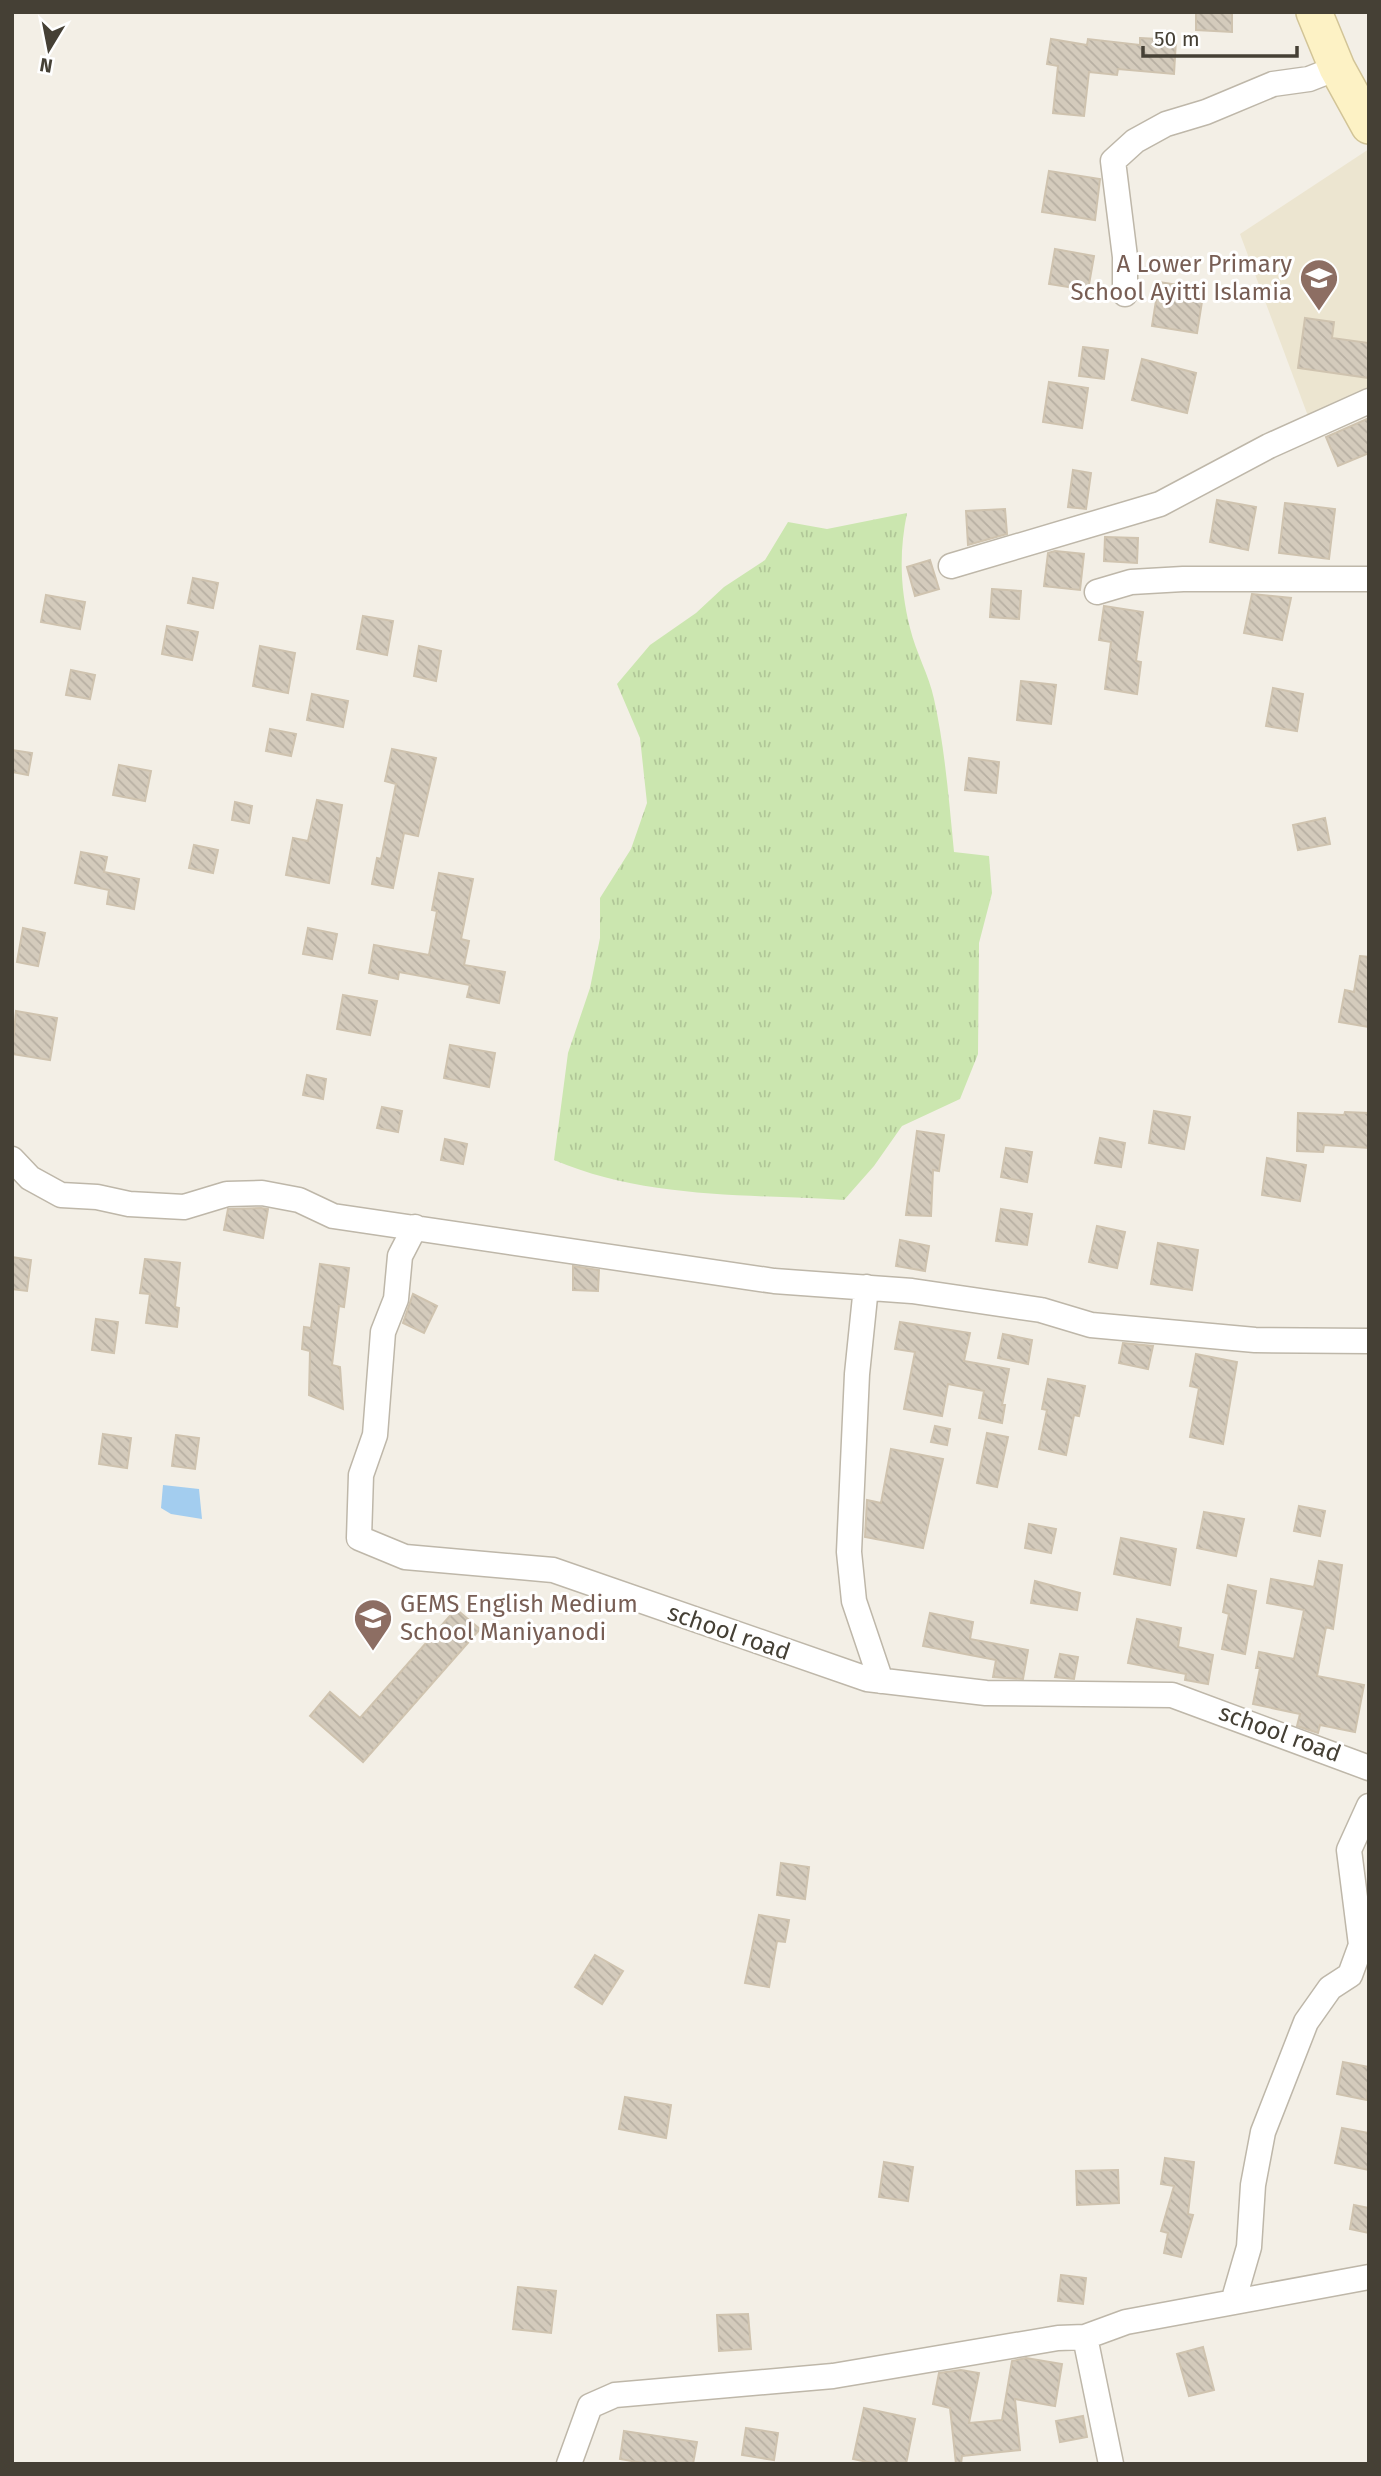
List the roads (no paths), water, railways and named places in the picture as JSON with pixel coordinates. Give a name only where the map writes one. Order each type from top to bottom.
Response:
[{"type":"main road","points":[[1314,12],[1337,68],[1369,126]]},
{"type":"street","points":[[1125,294],[1125,257],[1113,161],[1136,141],[1167,124],[1206,112],[1273,85],[1309,79],[1337,68]]},
{"type":"street","points":[[951,566],[1160,504],[1269,446],[1369,401]]},
{"type":"street","points":[[1097,592],[1131,582],[1184,579],[1369,579]]},
{"type":"street","points":[[12,1159],[30,1178],[61,1195],[97,1197],[129,1204],[184,1207],[227,1194],[262,1193],[299,1200],[333,1216],[774,1281],[866,1287],[1041,1310],[1091,1325],[1255,1340],[1369,1341]]},
{"type":"street","name":"school road","points":[[415,1227],[400,1256],[396,1299],[383,1332],[374,1434],[361,1475],[359,1538],[405,1557],[553,1570],[854,1675],[881,1681],[986,1693],[1172,1695],[1369,1768]]},
{"type":"street","points":[[866,1287],[857,1374],[849,1552],[854,1601],[881,1681]]},
{"type":"street","points":[[1233,2302],[1249,2247],[1253,2185],[1263,2132],[1306,2022],[1330,1988],[1350,1975],[1361,1945],[1349,1850],[1369,1806]]},
{"type":"street","points":[[569,2464],[590,2406],[615,2395],[833,2376],[1058,2338],[1085,2337],[1126,2322],[1369,2277]]},
{"type":"street","points":[[1085,2337],[1111,2464]]},
{"type":"water","points":[[163,1485],[199,1489],[202,1519],[171,1514],[161,1508]]},
{"type":"place","name":"A Lower Primary School Ayitti Islamia","points":[[1319,312]]},
{"type":"place","name":"GEMS English Medium School Maniyanodi","points":[[373,1652]]}]
